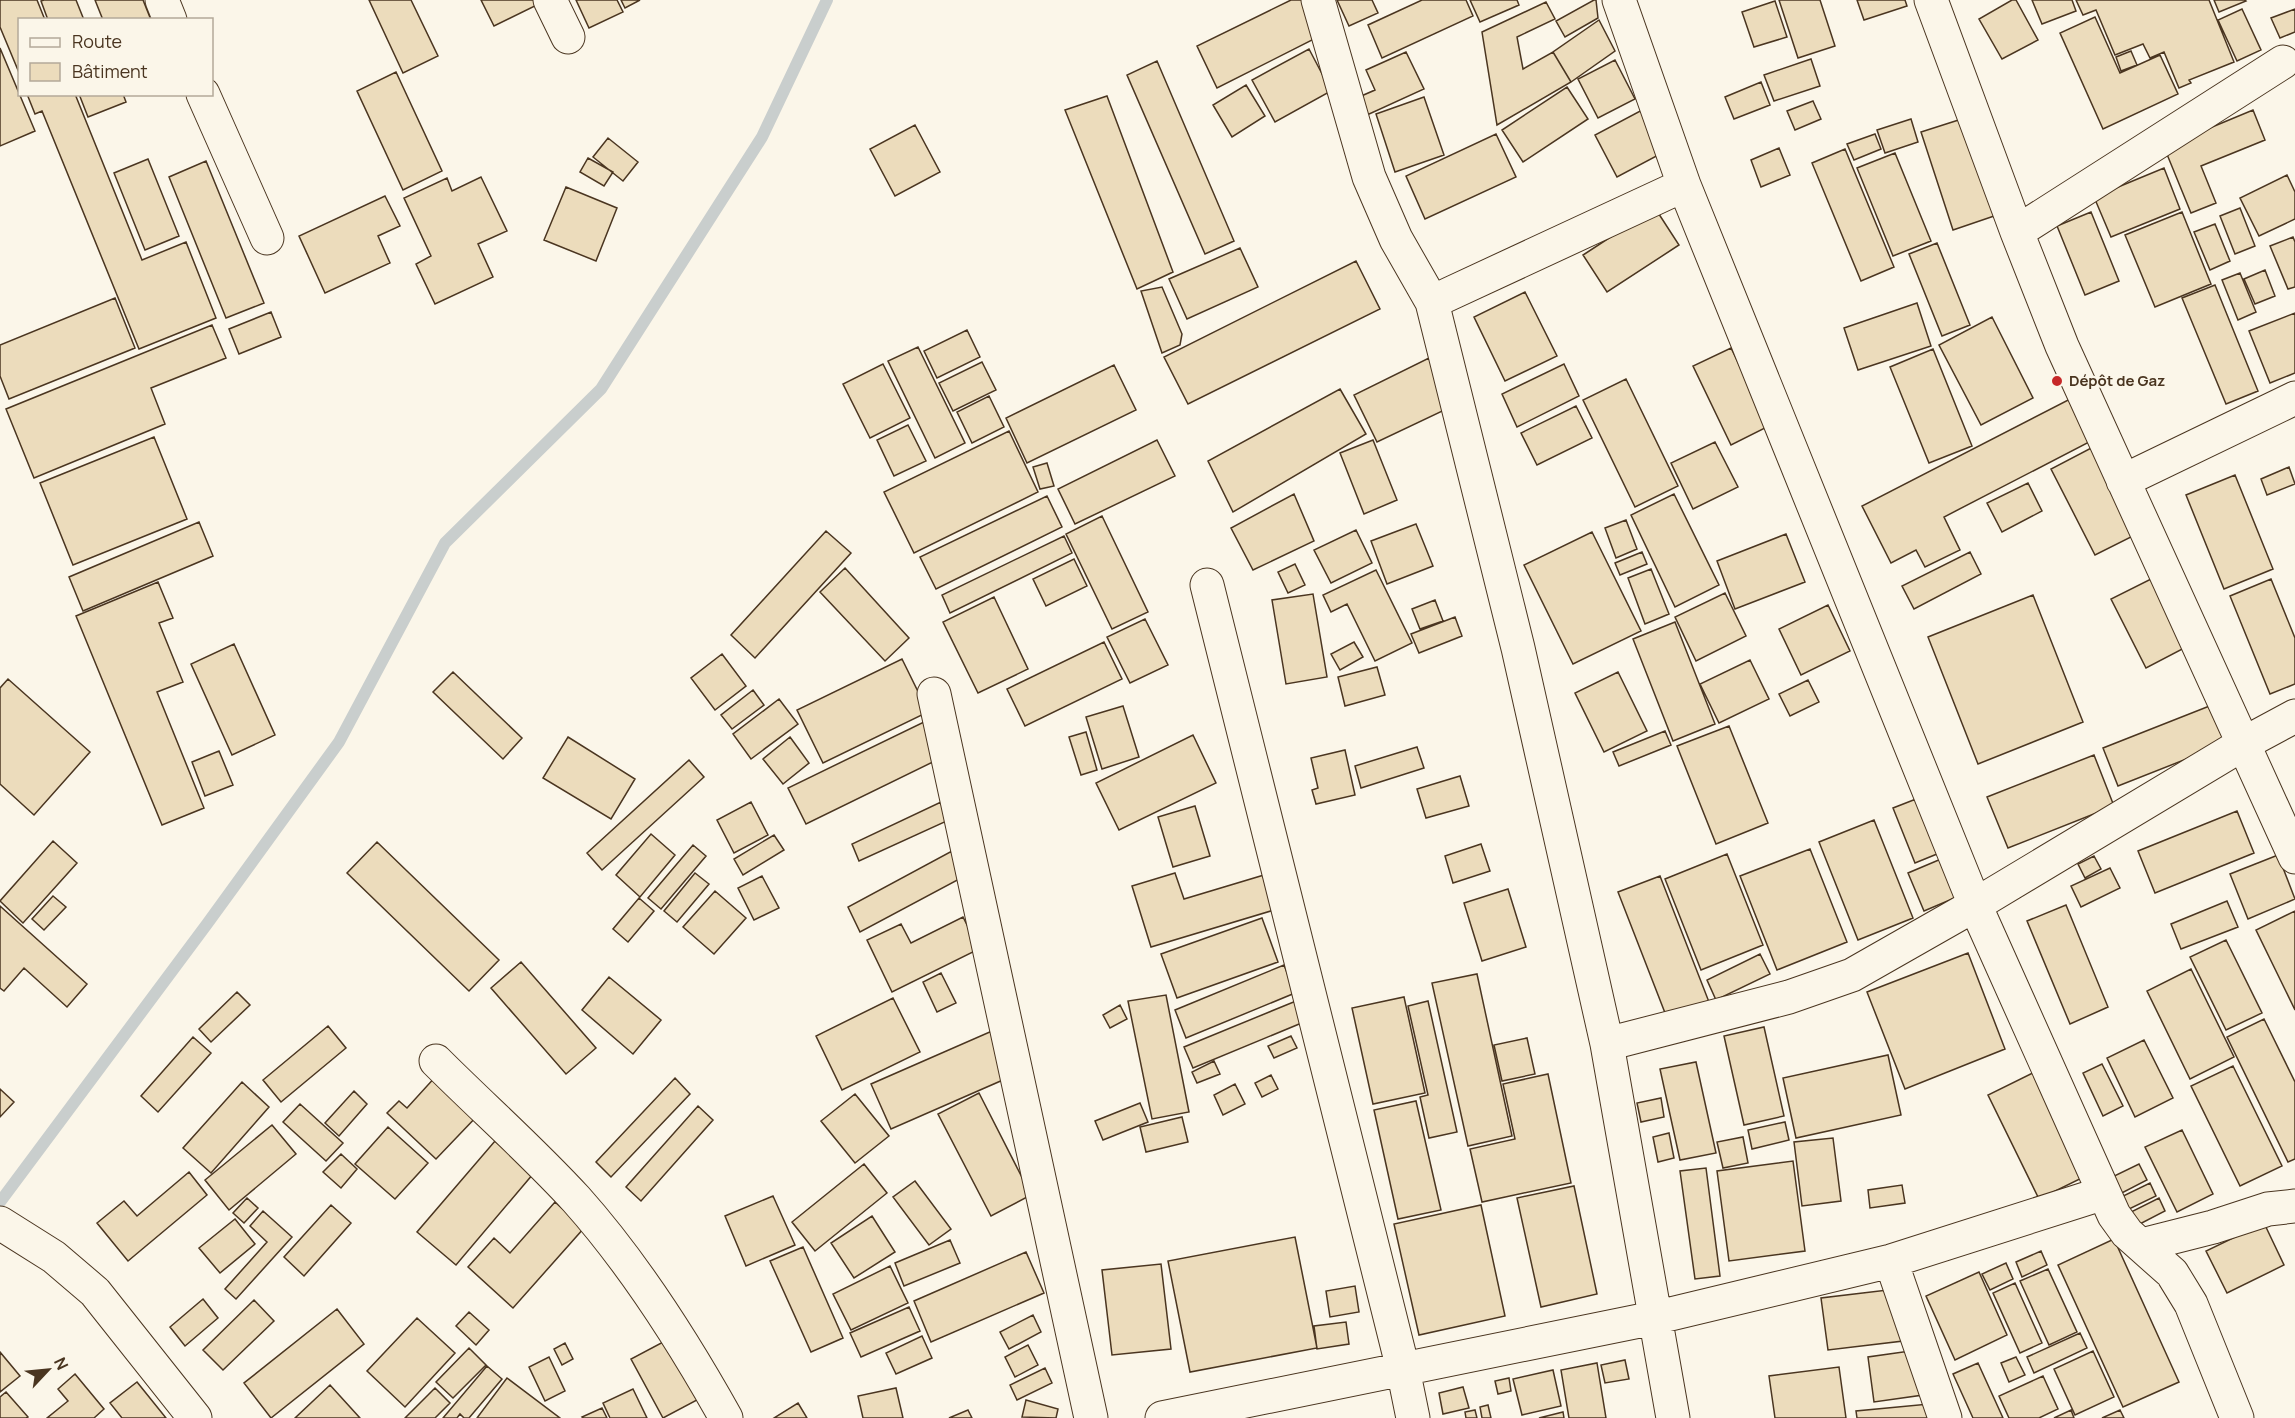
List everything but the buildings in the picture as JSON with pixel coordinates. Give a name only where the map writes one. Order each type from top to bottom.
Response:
[{"type":"street","points":[[162,0],[169,18]]},
{"type":"street","points":[[550,0],[568,38]]},
{"type":"street","points":[[1318,0],[1369,177],[1396,239],[1432,302],[1518,648],[1607,1044],[1672,1418]]},
{"type":"street","points":[[1619,0],[1684,185],[1975,905],[2114,1215],[2127,1233],[2172,1273],[2191,1304],[2236,1418]]},
{"type":"street","points":[[1931,0],[2062,346],[2295,858]]},
{"type":"street","points":[[2017,232],[2283,62]]},
{"type":"street","points":[[204,96],[267,238]]},
{"type":"street","points":[[1432,302],[1684,185]]},
{"type":"street","points":[[2124,481],[2295,398]]},
{"type":"street","points":[[1207,585],[1403,1369],[1413,1418]]},
{"type":"street","points":[[934,694],[1091,1418]]},
{"type":"street","points":[[1607,1044],[1790,998],[1852,975],[1975,905],[2243,744],[2295,716]]},
{"type":"street","points":[[436,1060],[583,1208],[635,1271],[704,1378],[726,1418]]},
{"type":"street","points":[[1162,1418],[1654,1318],[1891,1262],[2104,1193]]},
{"type":"street","points":[[2142,1245],[2213,1227],[2268,1209],[2295,1206]]},
{"type":"street","points":[[0,1222],[54,1257],[95,1292],[195,1418]]},
{"type":"street","points":[[1891,1262],[1946,1418]]},
{"type":"waterway","points":[[0,1202],[339,742],[445,543],[601,389],[762,137],[827,0]]},
{"type":"place","name":"Dépôt de Gaz","points":[[2057,381]]}]
